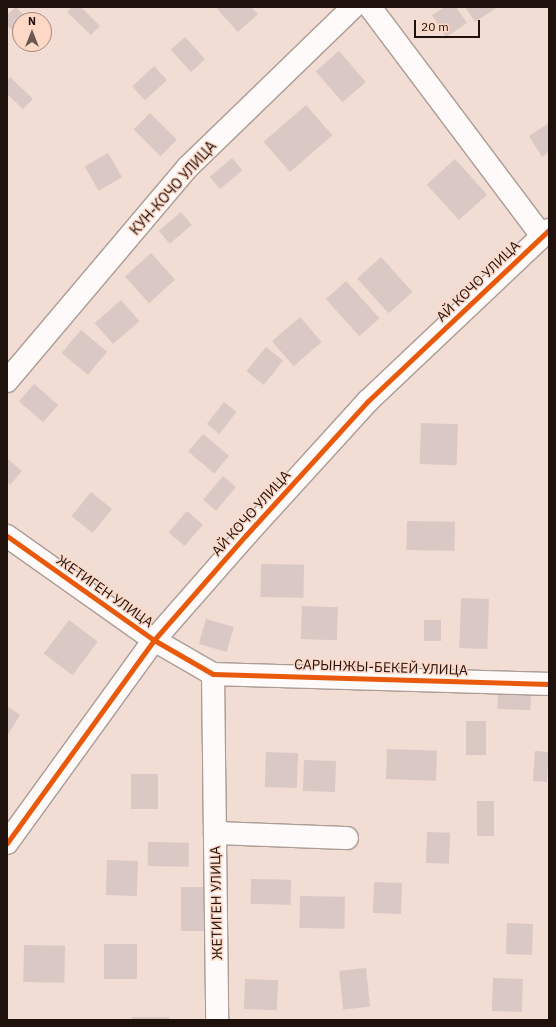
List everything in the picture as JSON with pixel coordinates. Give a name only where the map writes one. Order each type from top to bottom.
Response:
[{"type":"street","name":"КУН-КОЧО УЛИЦА","points":[[7,381],[188,166],[353,7]]},
{"type":"street","points":[[370,7],[546,233]]},
{"type":"street","name":"АЙ КОЧО УЛИЦА","points":[[7,843],[154,640],[368,401],[546,233]]},
{"type":"street","name":"ЖЕТИГЕН УЛИЦА","points":[[7,536],[154,640],[213,674],[218,1020]]},
{"type":"street","name":"САРЫНЖЫ-БЕКЕЙ УЛИЦА","points":[[213,674],[549,684]]},
{"type":"street","points":[[215,833],[347,838]]},
{"type":"building","points":[[16,7],[21,12],[12,12],[12,30],[7,25],[7,15]]},
{"type":"building","points":[[72,7],[81,7],[100,26],[91,35],[67,12]]},
{"type":"building","points":[[220,7],[251,7],[258,14],[238,32],[217,9]]},
{"type":"building","points":[[445,7],[456,7],[467,23],[446,37],[432,15]]},
{"type":"building","points":[[465,7],[498,7],[475,22]]},
{"type":"building","points":[[185,37],[205,59],[191,72],[171,50]]},
{"type":"building","points":[[339,51],[366,82],[343,102],[316,71]]},
{"type":"building","points":[[154,66],[167,80],[145,100],[132,86]]},
{"type":"building","points":[[10,77],[33,99],[23,109],[7,94],[7,81]]},
{"type":"building","points":[[306,105],[332,135],[290,172],[264,142]]},
{"type":"building","points":[[150,113],[177,140],[161,156],[134,129]]},
{"type":"building","points":[[549,123],[549,152],[542,157],[529,136]]},
{"type":"building","points":[[108,153],[122,177],[99,191],[85,166]]},
{"type":"building","points":[[232,158],[242,170],[220,189],[210,177]]},
{"type":"building","points":[[455,159],[487,195],[459,220],[427,184]]},
{"type":"building","points":[[181,212],[192,225],[170,244],[159,231]]},
{"type":"building","points":[[151,253],[175,280],[149,303],[125,276]]},
{"type":"building","points":[[381,257],[412,292],[389,313],[357,278]]},
{"type":"building","points":[[346,281],[379,318],[359,336],[326,299]]},
{"type":"building","points":[[121,300],[139,321],[113,344],[95,323]]},
{"type":"building","points":[[300,317],[322,342],[294,366],[272,341]]},
{"type":"building","points":[[81,330],[107,352],[88,375],[62,353]]},
{"type":"building","points":[[266,347],[283,361],[264,385],[246,371]]},
{"type":"building","points":[[34,384],[58,405],[43,422],[19,401]]},
{"type":"building","points":[[224,402],[237,412],[219,434],[207,424]]},
{"type":"building","points":[[421,423],[458,424],[457,465],[420,464]]},
{"type":"building","points":[[203,434],[229,456],[214,473],[188,452]]},
{"type":"building","points":[[7,458],[22,471],[10,485],[7,482]]},
{"type":"building","points":[[223,476],[236,487],[216,511],[203,500]]},
{"type":"building","points":[[91,492],[112,509],[92,533],[71,516]]},
{"type":"building","points":[[187,511],[203,525],[184,546],[169,532]]},
{"type":"building","points":[[407,521],[455,522],[454,551],[406,550]]},
{"type":"building","points":[[261,564],[304,565],[303,598],[260,597]]},
{"type":"building","points":[[461,598],[489,599],[487,649],[459,648]]},
{"type":"building","points":[[302,606],[338,607],[337,640],[301,639]]},
{"type":"building","points":[[206,619],[234,627],[227,652],[199,644]]},
{"type":"building","points":[[69,620],[98,642],[72,675],[44,654]]},
{"type":"building","points":[[424,620],[441,620],[441,641],[424,641]]},
{"type":"building","points":[[498,692],[531,693],[530,710],[497,709]]},
{"type":"building","points":[[7,706],[20,715],[7,736]]},
{"type":"building","points":[[466,721],[486,721],[486,755],[466,755]]},
{"type":"building","points":[[387,749],[437,751],[436,781],[386,779]]},
{"type":"building","points":[[535,751],[549,752],[547,782],[533,781]]},
{"type":"building","points":[[266,752],[298,753],[297,788],[265,787]]},
{"type":"building","points":[[304,760],[336,761],[335,792],[303,791]]},
{"type":"building","points":[[131,774],[158,774],[158,809],[131,809]]},
{"type":"building","points":[[477,801],[494,801],[494,836],[477,836]]},
{"type":"building","points":[[427,832],[450,833],[449,864],[426,863]]},
{"type":"building","points":[[148,842],[189,843],[189,867],[148,866]]},
{"type":"building","points":[[107,860],[138,861],[137,896],[106,895]]},
{"type":"building","points":[[251,879],[291,880],[291,905],[251,904]]},
{"type":"building","points":[[374,882],[402,883],[401,914],[373,913]]},
{"type":"building","points":[[181,887],[205,887],[205,931],[181,931]]},
{"type":"building","points":[[300,896],[345,897],[344,929],[299,928]]},
{"type":"building","points":[[507,923],[533,924],[532,955],[506,954]]},
{"type":"building","points":[[104,944],[137,944],[137,979],[104,979]]},
{"type":"building","points":[[24,945],[65,946],[64,983],[23,982]]},
{"type":"building","points":[[366,968],[370,1007],[343,1010],[339,971]]},
{"type":"building","points":[[493,978],[523,979],[522,1012],[492,1011]]},
{"type":"building","points":[[245,979],[278,980],[277,1010],[244,1009]]},
{"type":"building","points":[[132,1017],[169,1017],[169,1020],[132,1020]]},
{"type":"cycle path","points":[[7,843],[154,640],[246,535],[368,401],[549,230]]},
{"type":"cycle path","points":[[7,536],[154,640],[213,674],[549,684]]}]
